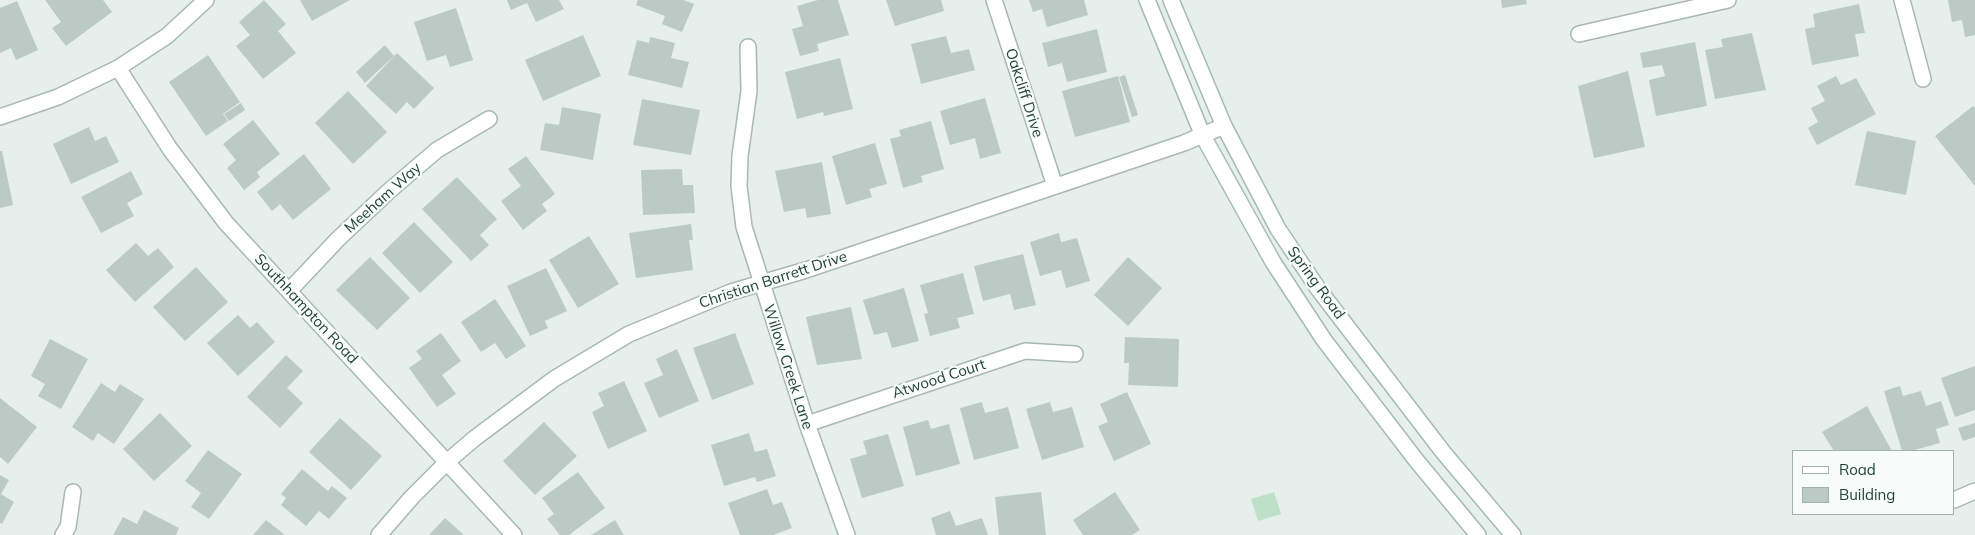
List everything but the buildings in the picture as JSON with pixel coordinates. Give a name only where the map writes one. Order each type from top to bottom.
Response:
[{"type":"street","points":[[0,117],[58,97],[118,68],[167,36],[206,0]]},
{"type":"street","name":"Oakcliff Drive","points":[[994,0],[1054,186]]},
{"type":"street","name":"Spring Road","points":[[1147,0],[1203,136],[1273,262],[1324,340],[1416,460],[1478,535]]},
{"type":"street","name":"Spring Road","points":[[1171,0],[1224,126],[1278,229],[1319,290],[1443,452],[1513,535]]},
{"type":"street","points":[[1579,34],[1728,0]]},
{"type":"street","points":[[1902,0],[1922,79]]},
{"type":"street","name":"Willow Creek Lane","points":[[748,47],[749,91],[740,156],[739,186],[744,227],[807,424],[847,535]]},
{"type":"street","name":"Southhampton Road","points":[[118,68],[187,174],[226,223],[414,427],[448,461],[514,535]]},
{"type":"street","name":"Meeham Way","points":[[289,291],[338,239],[389,191],[437,150],[489,119]]},
{"type":"street","name":"Christian Barrett Drive","points":[[379,535],[448,461],[554,378],[596,353],[662,319],[731,292],[1203,136],[1224,126]]},
{"type":"street","name":"Atwood Court","points":[[807,424],[1025,351],[1075,354]]},
{"type":"street","points":[[1955,500],[1975,491]]},
{"type":"street","points":[[63,535],[68,527],[73,492]]},
{"type":"green space","points":[[1274,492],[1281,514],[1258,521],[1251,499]]}]
